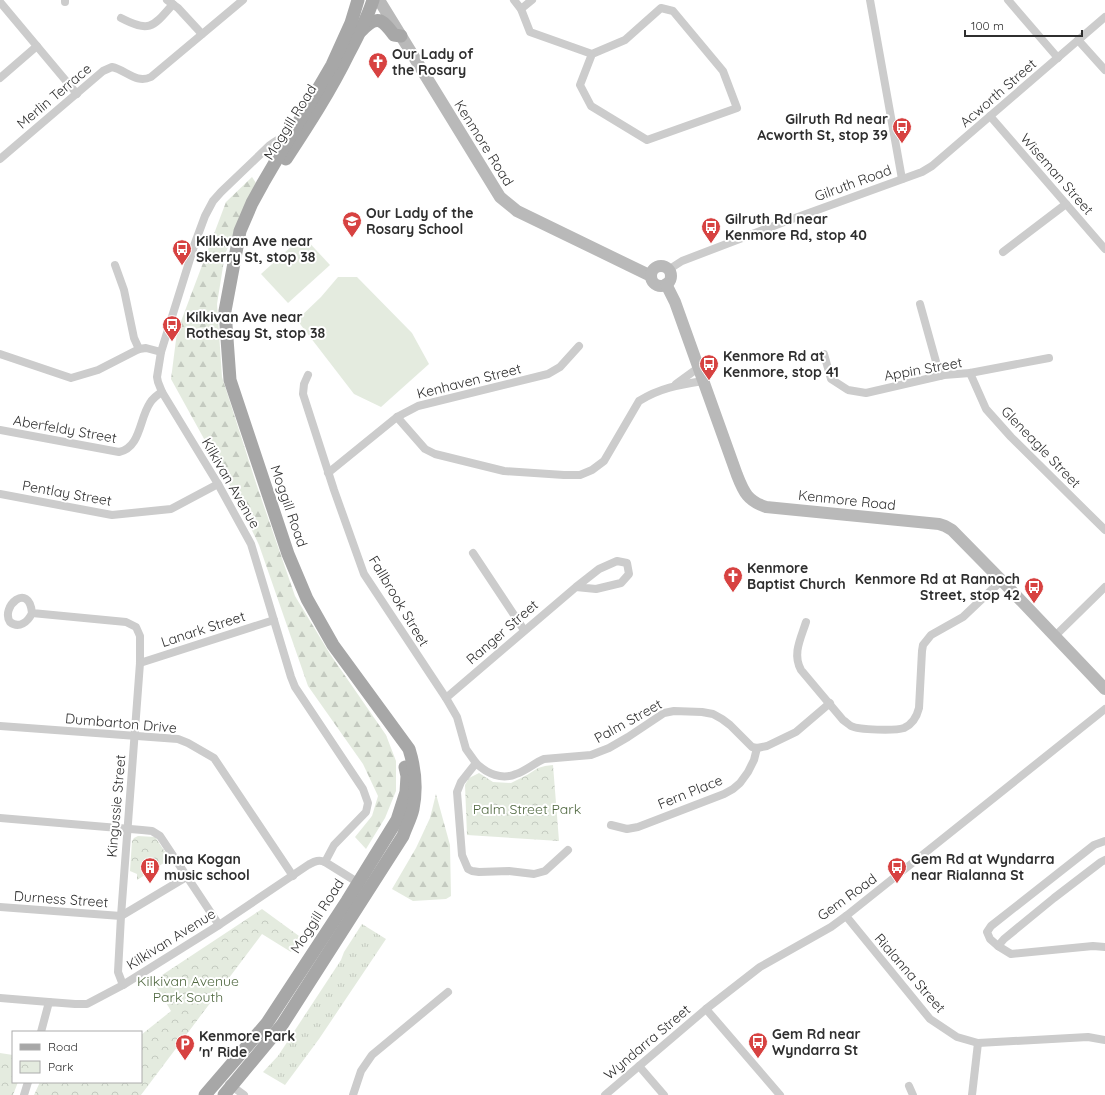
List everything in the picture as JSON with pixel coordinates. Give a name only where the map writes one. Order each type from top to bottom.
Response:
[{"type":"main road","name":"Moggill Road","points":[[205,1095],[267,1023],[363,886],[403,836],[413,810],[416,787],[409,749],[333,645],[307,599],[288,554],[230,380],[225,311],[235,262],[266,190],[347,34],[358,0]]},
{"type":"main road","points":[[347,34],[355,27],[369,0]]},
{"type":"main road","name":"Moggill Road","points":[[292,142],[336,80],[370,11],[373,0]]},
{"type":"main road","points":[[360,32],[370,22],[380,20],[384,22],[394,35],[401,36]]},
{"type":"main road","name":"Moggill Road","points":[[228,1091],[282,1025],[363,886]]},
{"type":"street","name":"Merlin Terrace","points":[[0,159],[103,71],[112,67],[122,70],[137,78],[146,79],[151,77],[243,0]]},
{"type":"street","name":"Kenmore Road","points":[[379,0],[500,198],[517,211],[651,276]]},
{"type":"street","points":[[514,0],[521,10],[530,32],[592,54],[625,40],[661,8],[673,11],[723,71],[737,108],[648,140],[590,106],[580,85],[592,54]]},
{"type":"street","points":[[521,10],[532,0]]},
{"type":"street","name":"Gilruth Road","points":[[668,270],[689,258],[902,179],[870,0]]},
{"type":"street","points":[[1008,0],[1058,58]]},
{"type":"street","points":[[0,2],[77,94]]},
{"type":"street","points":[[121,18],[141,27],[147,26],[156,22],[162,17],[170,2],[202,34]]},
{"type":"street","name":"Acworth Street","points":[[902,179],[922,172],[932,166],[1105,18]]},
{"type":"street","points":[[1078,40],[1105,70]]},
{"type":"street","points":[[0,78],[37,46]]},
{"type":"street","name":"Wiseman Street","points":[[990,116],[1105,248]]},
{"type":"street","name":"Kilkivan Avenue","points":[[0,998],[87,1004],[123,985],[219,925],[315,861],[321,860],[325,862],[334,845],[366,812],[368,803],[363,789],[295,688],[251,544],[218,484],[162,392],[157,377],[162,352],[195,243],[205,216],[213,201],[270,145],[279,139],[284,138],[292,142]]},
{"type":"street","points":[[1003,252],[1066,204]]},
{"type":"street","points":[[115,265],[124,290],[134,338],[139,349]]},
{"type":"street","points":[[658,267],[663,267],[668,270],[670,276],[669,281],[660,286],[655,284],[651,276],[653,270],[658,267]]},
{"type":"street","name":"Kenmore Road","points":[[666,284],[675,302],[742,488],[752,501],[766,507],[939,524],[945,526],[952,530],[1002,580],[1105,689]]},
{"type":"street","points":[[920,304],[940,376]]},
{"type":"street","name":"Kenhaven Street","points":[[328,473],[397,417],[418,406],[548,374],[560,367],[579,346]]},
{"type":"street","points":[[0,354],[71,378],[98,370],[139,349],[146,348],[162,352]]},
{"type":"street","name":"Appin Street","points":[[824,354],[831,378],[848,390],[866,393],[940,376],[970,373],[1049,358]]},
{"type":"street","points":[[397,417],[420,445],[435,454],[504,471],[580,475],[592,470],[604,461],[639,401],[647,396],[674,385],[698,368]]},
{"type":"street","name":"Gleneagle Street","points":[[970,373],[986,410],[1011,437],[1105,530]]},
{"type":"street","name":"Fallbrook Street","points":[[308,375],[304,384],[303,394],[328,473],[364,574],[446,698],[456,717],[466,749],[476,763]]},
{"type":"street","points":[[674,385],[703,381]]},
{"type":"street","name":"Aberfeldy Street","points":[[0,430],[119,452],[127,450],[134,443],[145,410],[150,401],[162,392]]},
{"type":"street","name":"Pentlay Street","points":[[0,494],[112,515],[171,509],[218,484]]},
{"type":"street","points":[[473,553],[524,630]]},
{"type":"street","name":"Ranger Street","points":[[446,698],[576,587],[600,569],[617,561],[626,563],[629,574],[621,583],[596,588],[576,587]]},
{"type":"street","points":[[806,622],[798,647],[796,658],[798,664],[801,670],[843,720],[851,726],[860,728],[904,728],[917,716],[919,708],[922,651],[926,639],[963,617],[1002,580]]},
{"type":"street","points":[[1055,636],[1105,587]]},
{"type":"street","name":"Kingussie Street","points":[[32,614],[126,622],[138,628],[140,636],[140,663],[118,972],[123,985]]},
{"type":"street","name":"Lanark Street","points":[[140,663],[274,620]]},
{"type":"street","points":[[757,748],[767,746],[796,732],[830,704]]},
{"type":"street","name":"Gem Road","points":[[706,1009],[760,967],[846,916],[1105,709]]},
{"type":"street","name":"Palm Street","points":[[476,763],[482,769],[494,775],[507,777],[517,774],[544,759],[591,755],[609,748],[664,713],[674,711],[702,712],[718,716],[730,725],[747,744],[757,748]]},
{"type":"street","name":"Dumbarton Drive","points":[[0,726],[178,739],[188,743],[214,758],[293,876]]},
{"type":"street","name":"Fern Place","points":[[611,825],[627,829],[638,828],[724,794],[740,783],[748,772],[754,760],[757,748]]},
{"type":"street","points":[[476,763],[461,782],[458,792],[462,855],[468,869],[479,872],[496,870],[540,874],[568,850]]},
{"type":"street","points":[[0,818],[152,831],[160,836],[188,876],[219,925]]},
{"type":"street","points":[[1105,841],[1094,845],[991,926],[987,932],[990,939],[998,946],[1012,954],[1105,946]]},
{"type":"street","points":[[998,946],[1054,898],[1105,860]]},
{"type":"street","points":[[325,862],[363,886]]},
{"type":"street","points":[[121,916],[188,876]]},
{"type":"street","name":"Durness Street","points":[[0,907],[121,916]]},
{"type":"street","name":"Rialanna Street","points":[[846,916],[930,1019],[957,1037],[978,1043],[1088,1037],[1105,1040]]},
{"type":"street","points":[[353,1095],[361,1071],[372,1055],[448,992]]},
{"type":"street","points":[[41,1031],[49,1002]]},
{"type":"street","points":[[706,1009],[780,1095]]},
{"type":"street","name":"Wyndarra Street","points":[[605,1095],[706,1009]]},
{"type":"street","points":[[972,1095],[978,1043]]},
{"type":"street","points":[[639,1066],[664,1095]]},
{"type":"street","points":[[220,1078],[228,1091],[244,1095]]},
{"type":"street","points":[[24,1095],[28,1083]]},
{"type":"street","points":[[909,1086],[913,1095]]},
{"type":"green space","points":[[252,177],[256,183],[225,254],[217,304],[222,377],[257,486],[295,596],[330,654],[386,735],[396,761],[396,791],[385,818],[366,849],[355,837],[372,816],[378,796],[363,764],[308,686],[259,545],[235,495],[171,379],[177,332],[226,202]]},
{"type":"green space","points":[[303,236],[330,265],[288,303],[261,274]]},
{"type":"green space","points":[[338,277],[357,277],[412,333],[429,364],[381,407],[354,394],[297,320],[321,297]]},
{"type":"green space","name":"Palm Street Park","points":[[553,765],[559,841],[467,835],[465,785],[469,778],[479,773],[493,782],[511,783],[538,768]]},
{"type":"green space","points":[[436,794],[450,845],[451,896],[446,899],[413,901],[392,889],[416,848],[430,818]]},
{"type":"green space","points":[[138,836],[155,837],[170,859],[137,880],[137,874],[130,871],[132,841]]},
{"type":"green space","name":"Kilkivan Avenue Park South","points":[[262,909],[299,936],[291,952],[262,934],[141,1095],[34,1095],[40,1083],[142,1083],[142,1034],[171,1011],[153,981]]},
{"type":"green space","points":[[362,924],[386,939],[319,1039],[285,1085],[263,1072],[278,1056],[341,960],[344,952]]},
{"type":"green space","points":[[0,1053],[12,1055],[12,1083],[18,1083],[13,1095],[0,1095]]},
{"type":"place","name":"Our Lady of the Rosary","points":[[378,79]]},
{"type":"place","name":"Gilruth Rd near Acworth St, stop 39","points":[[902,144]]},
{"type":"place","name":"Our Lady of the Rosary School","points":[[352,238]]},
{"type":"place","name":"Gilruth Rd near Kenmore Rd, stop 40","points":[[711,244]]},
{"type":"place","name":"Kilkivan Ave near Skerry St, stop 38","points":[[182,266]]},
{"type":"place","name":"Kilkivan Ave near Rothesay St, stop 38","points":[[172,342]]},
{"type":"place","name":"Kenmore Rd at Kenmore, stop 41","points":[[709,381]]},
{"type":"place","name":"Kenmore Baptist Church","points":[[733,593]]},
{"type":"place","name":"Kenmore Rd at Rannoch Street, stop 42","points":[[1034,604]]},
{"type":"place","name":"Inna Kogan music school","points":[[150,884]]},
{"type":"place","name":"Gem Rd at Wyndarra near Rialanna St","points":[[897,884]]},
{"type":"place","name":"Gem Rd near Wyndarra St","points":[[758,1059]]},
{"type":"place","name":"Kenmore Park 'n' Ride","points":[[185,1061]]}]
